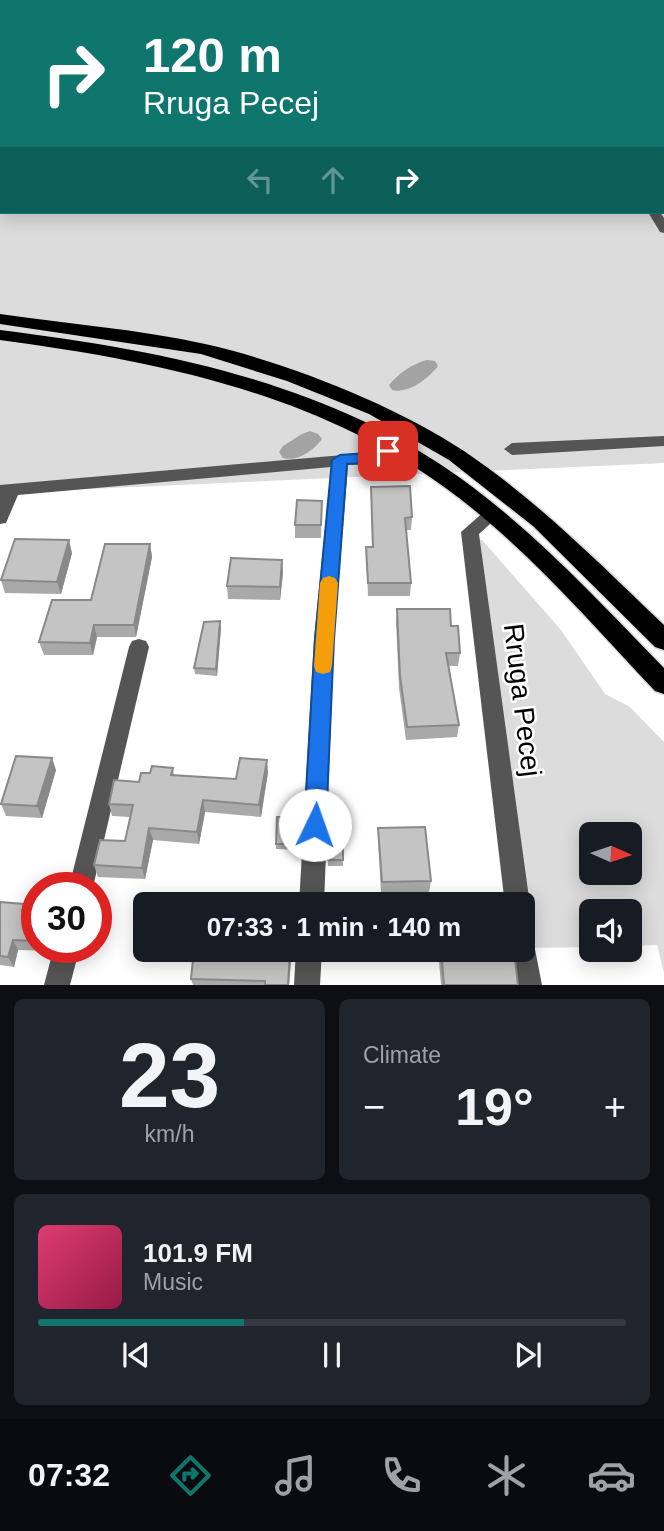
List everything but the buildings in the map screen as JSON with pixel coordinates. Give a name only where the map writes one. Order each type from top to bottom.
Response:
[{"type":"highway","points":[[0,319],[203,349],[294,377],[376,410],[457,455],[541,521],[664,640]]},
{"type":"highway","points":[[0,335],[124,353],[208,371],[276,391],[371,432],[453,483],[492,514],[560,576],[664,684]]},
{"type":"street","points":[[512,449],[664,441]]},
{"type":"street","points":[[0,517],[6,490],[368,458],[395,447]]},
{"type":"street","points":[[312,892],[324,639],[340,460]]},
{"type":"street","name":"Rruga Pecej","points":[[492,514],[470,532],[516,892]]},
{"type":"street","points":[[85,872],[139,648]]},
{"type":"street","points":[[307,985],[308,962]]},
{"type":"street","points":[[526,962],[529,985]]},
{"type":"street","points":[[57,985],[62,963]]},
{"type":"shaded area","points":[[0,214],[664,214],[664,463],[0,493]]},
{"type":"shaded area","points":[[475,540],[482,540],[561,630],[605,694],[630,707],[664,742],[664,973],[657,945],[642,946],[642,899],[579,899],[579,947],[535,948],[535,892],[520,892]]},
{"type":"waterway","points":[[400,385],[427,366]]},
{"type":"waterway","points":[[291,452],[310,439]]},
{"type":"slow traffic","points":[[323,666],[329,583]]},
{"type":"route","points":[[315,825],[324,639],[340,460],[368,458],[388,451]]}]
